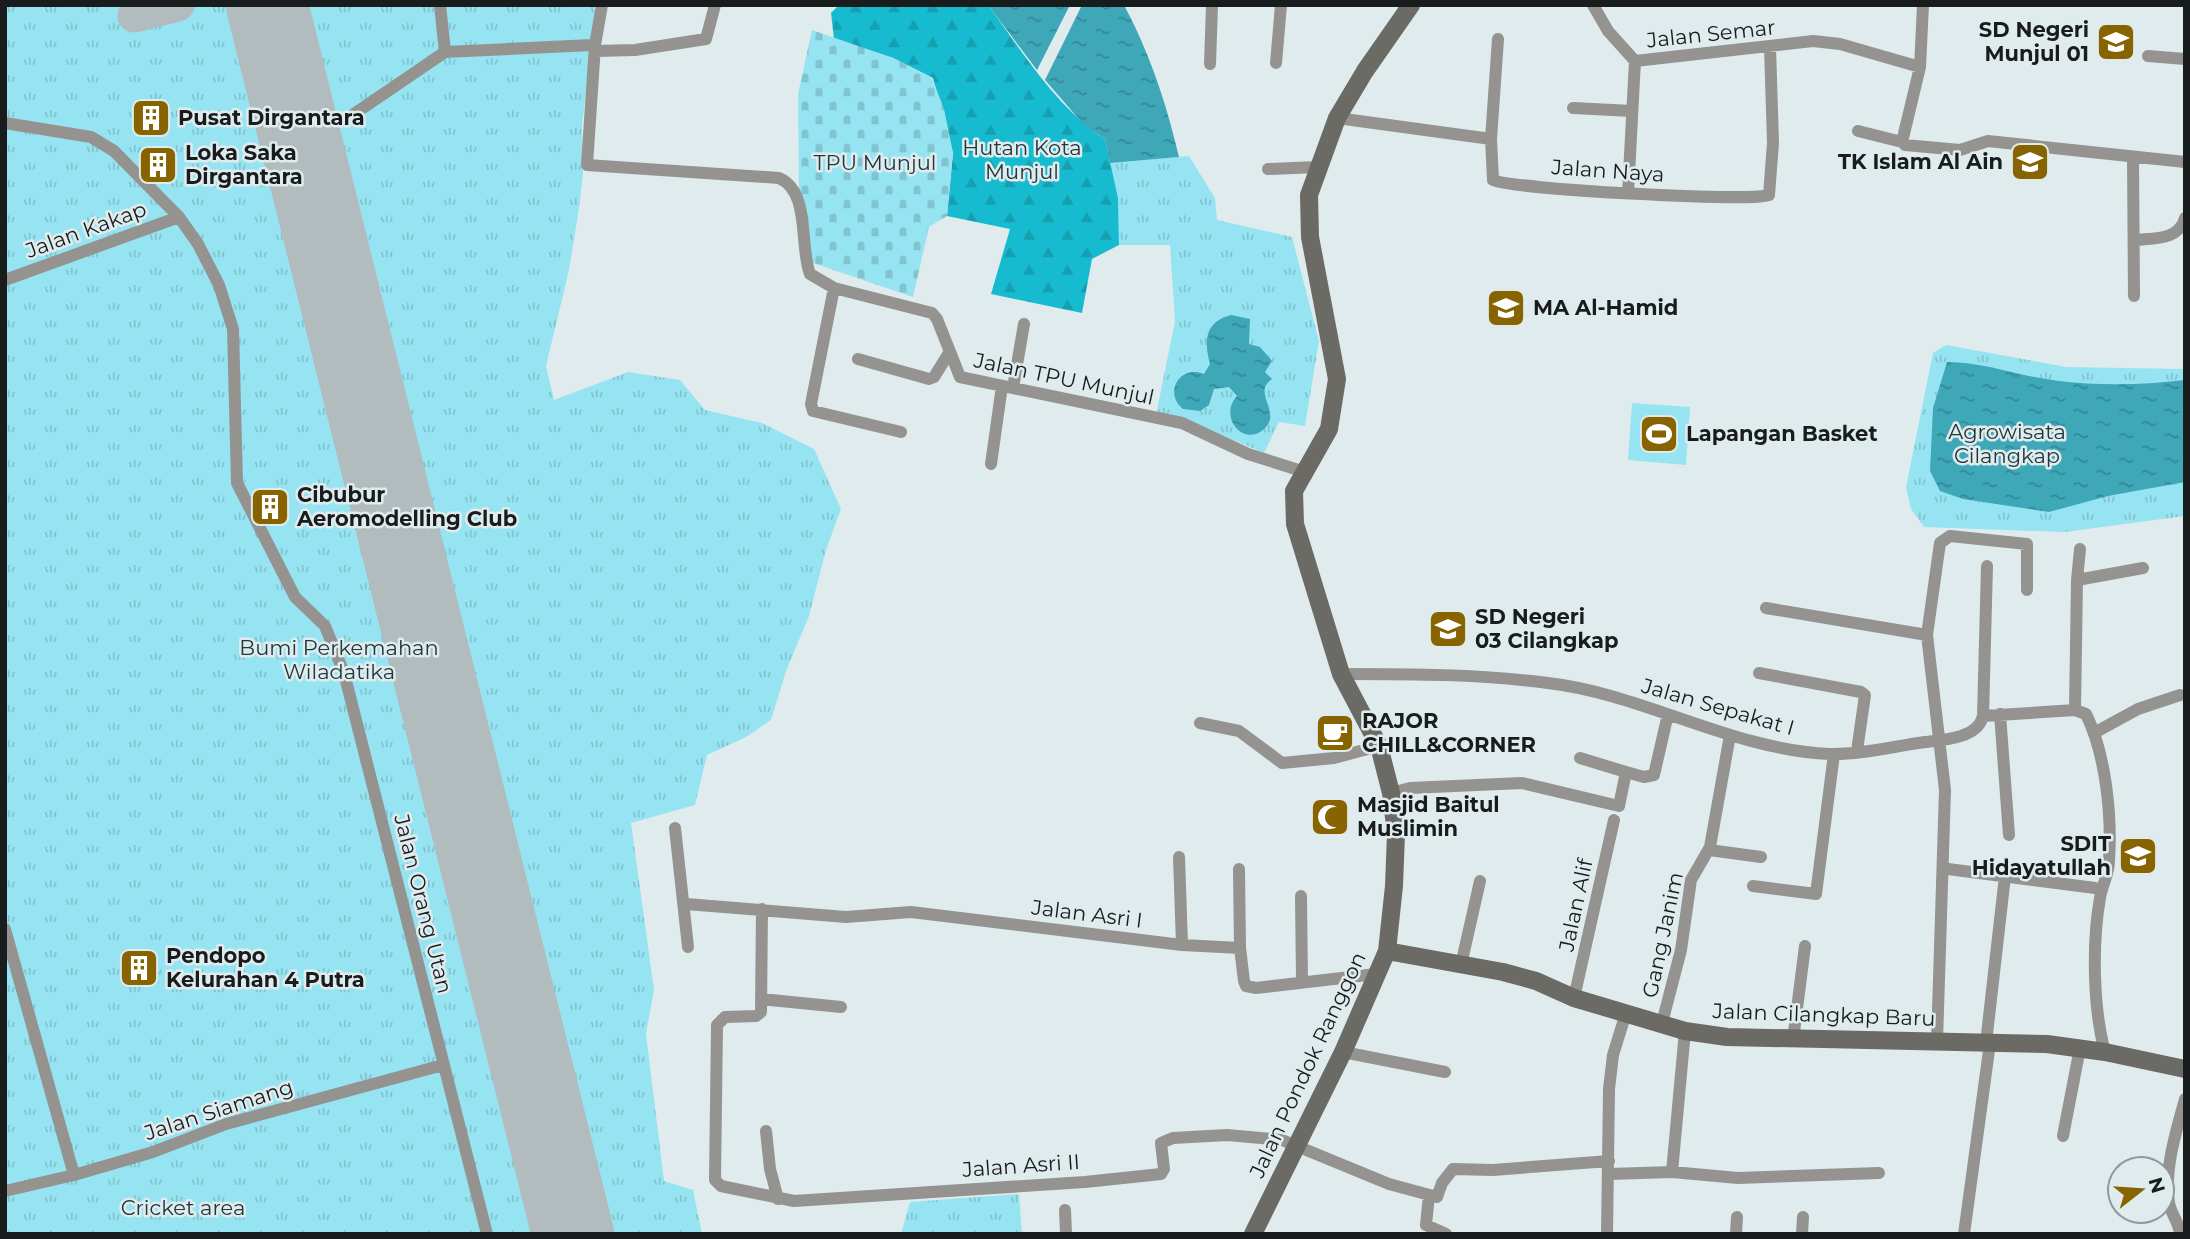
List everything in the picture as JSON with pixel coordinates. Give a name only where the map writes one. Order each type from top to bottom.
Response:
[{"type":"street","points":[[440,5],[445,52]]},
{"type":"street","name":"Jalan TPU Munjul","points":[[602,5],[593,48],[587,165],[779,178],[787,182],[797,195],[810,274],[834,288],[932,313],[937,319],[960,377],[1182,423],[1248,454],[1305,472]]},
{"type":"street","points":[[354,114],[445,52],[593,48],[635,50],[706,39],[715,5]]},
{"type":"street","points":[[1210,64],[1212,5]]},
{"type":"street","points":[[1276,63],[1281,5]]},
{"type":"street","name":"Jalan Pondok Ranggon","points":[[1252,1234],[1343,1052],[1387,951],[1395,860],[1391,793],[1379,746],[1341,674],[1295,524],[1294,491],[1329,429],[1337,379],[1307,214],[1318,167],[1337,118],[1365,71],[1411,5]]},
{"type":"street","points":[[1593,5],[1608,32],[1635,61]]},
{"type":"street","points":[[1902,142],[1920,67],[1923,5]]},
{"type":"street","points":[[1337,118],[1491,139],[1498,39]]},
{"type":"street","name":"Jalan Semar","points":[[1628,193],[1635,61],[1830,41],[1920,67]]},
{"type":"street","name":"Jalan Naya","points":[[1491,139],[1492,175],[1496,182],[1628,193],[1769,195],[1773,143],[1770,47]]},
{"type":"street","points":[[2148,56],[2185,59]]},
{"type":"street","points":[[1573,108],[1632,111]]},
{"type":"street","name":"Jalan Orang Utan","points":[[5,123],[91,137],[114,151],[179,217],[198,244],[219,285],[233,329],[237,483],[295,597],[325,626],[344,673],[487,1234]]},
{"type":"street","points":[[1858,131],[1905,145],[1960,150],[1988,141],[2133,159],[2185,162]]},
{"type":"street","points":[[2133,159],[2136,240],[2134,296]]},
{"type":"street","points":[[1268,169],[1318,167]]},
{"type":"street","name":"Jalan Kakap","points":[[5,280],[179,217]]},
{"type":"street","points":[[2136,240],[2169,236],[2180,229],[2185,218]]},
{"type":"street","points":[[834,288],[811,404],[813,411],[901,432]]},
{"type":"street","points":[[991,464],[1024,324]]},
{"type":"street","points":[[858,359],[929,379],[934,377],[950,353]]},
{"type":"street","points":[[1937,1042],[1945,802],[1927,635],[1940,543],[1950,536],[2026,544],[2027,590]]},
{"type":"street","points":[[2075,710],[2080,548]]},
{"type":"street","points":[[1987,566],[1983,716],[2075,710],[2086,714],[2094,733],[2107,810],[2109,860],[2096,930],[2098,1021],[2105,1052]]},
{"type":"street","points":[[2077,580],[2143,568]]},
{"type":"street","points":[[1766,608],[1927,635]]},
{"type":"street","points":[[1759,673],[1861,692],[1865,695],[1857,751]]},
{"type":"street","name":"Jalan Sepakat I","points":[[1341,674],[1548,682],[1587,690],[1730,735],[1834,754],[1939,740],[1971,732],[1981,725],[1983,716]]},
{"type":"street","points":[[2094,733],[2138,709],[2180,695]]},
{"type":"street","points":[[1580,758],[1644,777],[1654,775],[1668,714]]},
{"type":"street","points":[[2000,714],[2009,835]]},
{"type":"street","points":[[1200,723],[1238,731],[1282,763],[1334,758],[1379,746]]},
{"type":"street","name":"Gang Janim","points":[[1662,1023],[1681,950],[1690,880],[1709,850],[1730,735]]},
{"type":"street","points":[[1753,886],[1816,894],[1834,754]]},
{"type":"street","points":[[1391,793],[1410,788],[1522,783],[1619,806],[1626,772]]},
{"type":"street","name":"Jalan Alif","points":[[1574,998],[1614,820]]},
{"type":"street","points":[[675,828],[688,947]]},
{"type":"street","points":[[1709,850],[1761,857]]},
{"type":"street","points":[[1179,857],[1182,945]]},
{"type":"street","points":[[1239,869],[1240,948],[1246,986],[1256,988],[1376,974]]},
{"type":"street","points":[[1948,869],[2095,888]]},
{"type":"street","points":[[1964,1234],[1988,1043],[2005,876]]},
{"type":"street","points":[[1461,964],[1480,881]]},
{"type":"street","points":[[1301,896],[1302,981]]},
{"type":"street","name":"Jalan Asri I","points":[[685,904],[846,918],[911,912],[1182,945],[1240,948]]},
{"type":"street","points":[[762,909],[761,999],[841,1007]]},
{"type":"street","points":[[5,929],[74,1175]]},
{"type":"street","points":[[1793,1040],[1805,946]]},
{"type":"street","name":"Jalan Cilangkap Baru","points":[[1387,951],[1536,981],[1574,998],[1685,1031],[1727,1037],[1793,1040],[1988,1043],[2080,1048],[2185,1069]]},
{"type":"street","name":"Jalan Asri II","points":[[761,999],[758,1015],[725,1017],[717,1025],[716,1182],[778,1199],[794,1201],[1085,1182],[1161,1174],[1164,1169],[1161,1143],[1173,1138],[1227,1135],[1282,1140],[1297,1145]]},
{"type":"street","points":[[1607,1234],[1609,1089],[1613,1055],[1626,1013]]},
{"type":"street","points":[[1672,1172],[1685,1031]]},
{"type":"street","points":[[2063,1136],[2080,1048]]},
{"type":"street","points":[[1343,1052],[1445,1072]]},
{"type":"street","name":"Jalan Siamang","points":[[5,1191],[74,1175],[153,1152],[226,1124],[443,1065]]},
{"type":"street","points":[[2180,1234],[2169,1202],[2169,1184],[2171,1154],[2185,1099]]},
{"type":"street","points":[[766,1131],[770,1169],[778,1199]]},
{"type":"street","points":[[1297,1145],[1389,1184],[1437,1197],[1442,1183],[1453,1169],[1609,1168],[1738,1178],[1879,1173]]},
{"type":"street","points":[[1429,1195],[1426,1225],[1446,1234]]},
{"type":"street","points":[[1065,1210],[1066,1234]]},
{"type":"street","points":[[1736,1234],[1737,1217]]},
{"type":"street","points":[[1802,1234],[1803,1217]]},
{"type":"green space","name":"Bumi Perkemahan Wiladatika","points":[[5,5],[596,5],[582,126],[583,175],[578,215],[569,270],[546,366],[554,400],[628,372],[680,380],[705,410],[762,423],[814,449],[841,509],[826,550],[809,616],[786,671],[771,720],[746,737],[707,755],[695,805],[631,823],[654,990],[646,1034],[664,1181],[693,1190],[702,1234],[5,1234]]},
{"type":"green space","name":"Hutan Kota Munjul","points":[[839,5],[988,5],[1055,94],[1087,126],[1105,139],[1118,198],[1119,245],[1092,259],[1082,313],[991,294],[1010,229],[947,216],[953,153],[933,78],[893,58],[834,39],[831,13]]},
{"type":"green space","name":"TPU Munjul","points":[[812,30],[893,58],[932,78],[944,109],[953,153],[947,216],[929,227],[913,297],[810,262],[799,191],[798,94]]},
{"type":"green space","name":"Hutan Kota Munjul","points":[[1189,156],[1215,198],[1217,220],[1292,237],[1319,341],[1305,426],[1279,422],[1264,453],[1187,420],[1155,420],[1175,321],[1170,245],[1119,245],[1118,198],[1110,163]]},
{"type":"green space","name":"Agrowisata Cilangkap","points":[[1946,345],[2067,367],[2185,369],[2185,516],[2065,532],[1924,527],[1911,509],[1906,487],[1933,353]]},
{"type":"green space","name":"Lapangan Basket","points":[[1632,403],[1690,407],[1686,465],[1628,460]]},
{"type":"green space","points":[[1019,1194],[1022,1234],[901,1234],[910,1202]]},
{"type":"water","points":[[988,5],[1070,5],[1037,70]]},
{"type":"water","points":[[1082,5],[1124,5],[1156,79],[1179,157],[1110,163],[1105,139],[1084,125],[1045,80]]},
{"type":"water","points":[[1231,315],[1250,319],[1249,344],[1260,347],[1272,361],[1265,372],[1272,379],[1266,384],[1265,390],[1269,423],[1256,434],[1248,435],[1236,427],[1230,412],[1237,396],[1229,387],[1214,389],[1209,405],[1200,411],[1183,409],[1174,395],[1177,382],[1182,376],[1195,372],[1204,374],[1210,364],[1208,334],[1215,323]]},
{"type":"water","name":"Agrowisata Cilangkap","points":[[1947,362],[1976,364],[2075,383],[2122,384],[2185,380],[2185,482],[2108,496],[2049,512],[1963,499],[1940,491],[1930,471],[1933,408]]},
{"type":"taxiway","points":[[134,16],[178,5]]},
{"type":"runway","points":[[267,5],[573,1234]]},
{"type":"place","name":"SD Negeri Munjul 01","points":[[2116,42]]},
{"type":"place","name":"Pusat Dirgantara","points":[[151,118]]},
{"type":"place","name":"TK Islam Al Ain","points":[[2030,162]]},
{"type":"place","name":"Loka Saka Dirgantara","points":[[158,165]]},
{"type":"place","name":"MA Al-Hamid","points":[[1506,308]]},
{"type":"place","name":"Lapangan Basket","points":[[1659,434]]},
{"type":"place","name":"Cibubur Aeromodelling Club","points":[[270,507]]},
{"type":"place","name":"SD Negeri 03 Cilangkap","points":[[1448,629]]},
{"type":"place","name":"RAJOR CHILL&CORNER","points":[[1335,733]]},
{"type":"place","name":"Masjid Baitul Muslimin","points":[[1330,817]]},
{"type":"place","name":"SDIT Hidayatullah","points":[[2138,856]]},
{"type":"place","name":"Pendopo Kelurahan 4 Putra","points":[[139,968]]},
{"type":"park label","name":"Cricket area","points":[[183,1208]]}]
